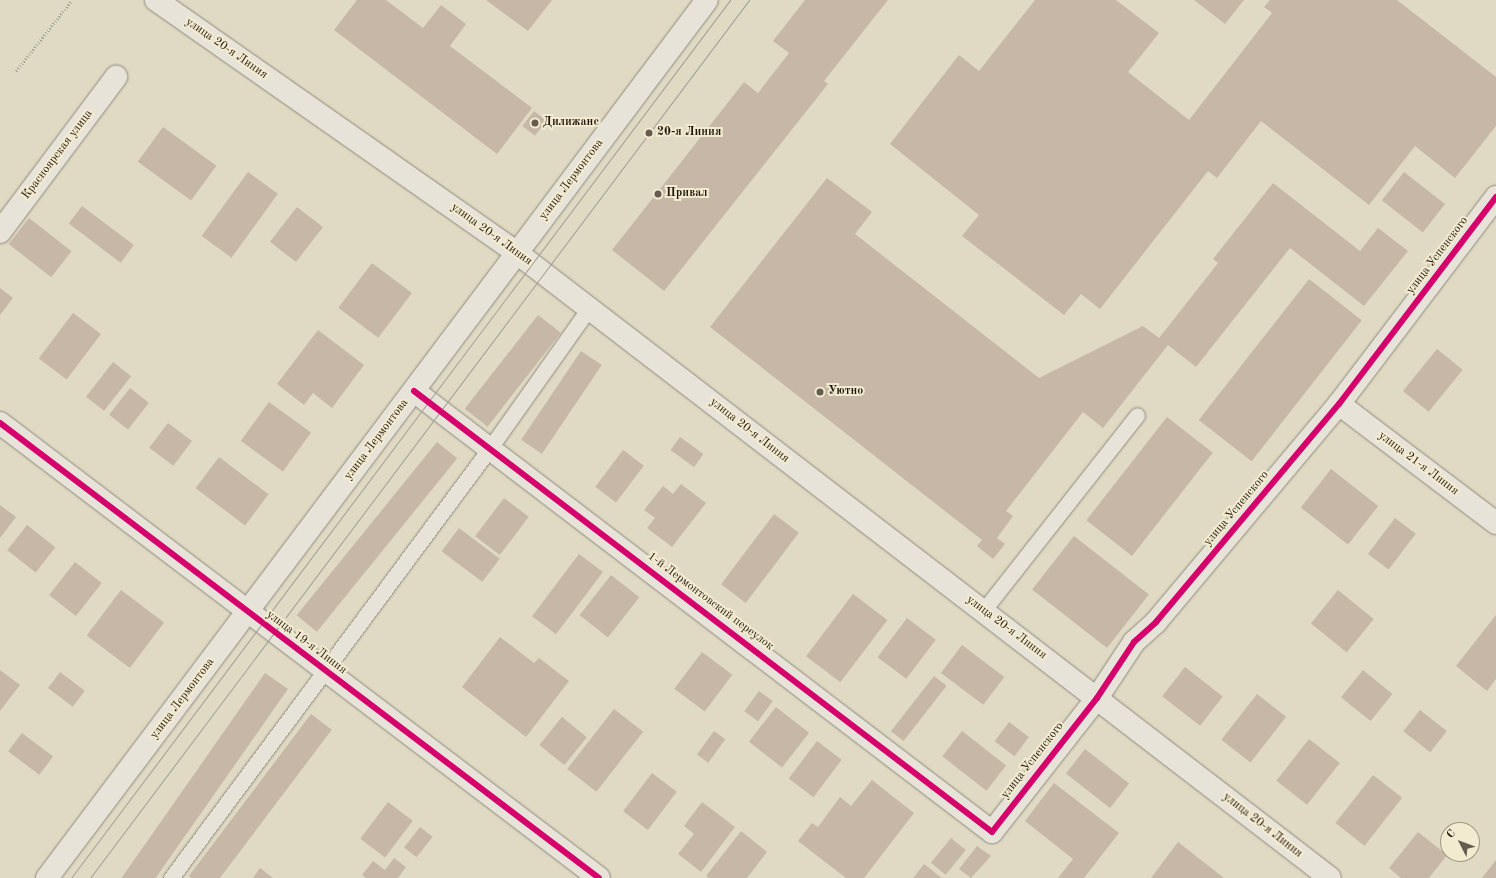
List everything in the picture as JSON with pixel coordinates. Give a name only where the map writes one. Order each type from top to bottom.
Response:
[{"type":"street","name":"улица 20-я Линия","points":[[156,0],[518,253],[1330,878]]},
{"type":"street","name":"улица Лермонтова","points":[[47,878],[248,613],[706,0]]},
{"type":"street","name":"Красноярская улица","points":[[0,232],[116,77]]},
{"type":"street","name":"улица Успенского","points":[[992,832],[1097,698],[1134,642],[1156,622],[1339,404],[1496,197]]},
{"type":"street","name":"1-й Лермонтовский переулок","points":[[414,391],[992,832]]},
{"type":"street","name":"улица 21-я Линия","points":[[1339,404],[1496,523]]},
{"type":"street","name":"улица 19-я Линия","points":[[0,423],[248,613],[599,878]]},
{"type":"lane","points":[[171,878],[490,448],[588,308]]},
{"type":"lane","points":[[983,611],[1137,415]]},
{"type":"path","points":[[16,71],[72,0]]},
{"type":"building","points":[[357,0],[386,0],[423,28],[441,5],[466,24],[450,46],[532,108],[497,154],[334,30]]},
{"type":"building","points":[[486,0],[552,0],[528,31]]},
{"type":"building","points":[[805,0],[888,0],[824,81],[828,84],[664,291],[612,250],[744,82],[758,93],[789,53],[773,41]]},
{"type":"building","points":[[1035,0],[1116,0],[1159,33],[1128,72],[1189,120],[1272,13],[1264,7],[1270,0],[1397,0],[1496,77],[1496,126],[1455,178],[1415,146],[1369,205],[1261,121],[1217,178],[1208,171],[1100,309],[1081,294],[1064,315],[962,236],[979,215],[890,144],[959,55],[979,71]]},
{"type":"building","points":[[1194,0],[1244,0],[1225,24]]},
{"type":"building","name":"Дилижанс","points":[[534,111],[547,121],[535,136],[522,126]]},
{"type":"building","points":[[163,127],[216,166],[191,201],[138,162]]},
{"type":"building","points":[[248,172],[278,194],[231,258],[202,236]]},
{"type":"building","points":[[1404,172],[1445,204],[1423,232],[1382,200]]},
{"type":"building","points":[[827,178],[872,212],[855,234],[1039,378],[1143,326],[1159,338],[1218,263],[1213,259],[1273,183],[1360,251],[1378,228],[1408,251],[1364,306],[1290,248],[1196,367],[1168,345],[1103,428],[1083,412],[1006,511],[1013,516],[997,538],[1005,544],[993,559],[977,546],[982,540],[710,327]]},
{"type":"building","points":[[82,206],[134,245],[121,263],[69,224]]},
{"type":"building","points":[[297,207],[323,227],[296,262],[270,242]]},
{"type":"building","points":[[29,218],[72,251],[51,277],[9,244]]},
{"type":"building","points":[[372,263],[412,293],[378,338],[338,308]]},
{"type":"building","points":[[1309,279],[1362,320],[1252,461],[1199,420]]},
{"type":"building","points":[[0,288],[13,298],[0,315]]},
{"type":"building","points":[[73,313],[101,334],[67,380],[39,359]]},
{"type":"building","points":[[538,315],[561,333],[488,427],[465,409]]},
{"type":"building","points":[[318,330],[364,365],[332,408],[313,393],[304,405],[277,384]]},
{"type":"building","points":[[1437,349],[1463,370],[1429,412],[1403,391]]},
{"type":"building","points":[[581,351],[602,365],[542,454],[521,440]]},
{"type":"building","points":[[113,362],[131,376],[104,411],[86,397]]},
{"type":"building","points":[[130,388],[149,403],[128,430],[109,415]]},
{"type":"building","points":[[269,402],[311,433],[283,471],[241,441]]},
{"type":"building","points":[[1167,417],[1213,453],[1132,556],[1086,520]]},
{"type":"building","points":[[168,423],[192,441],[173,466],[149,448]]},
{"type":"building","points":[[680,437],[703,454],[694,467],[671,450]]},
{"type":"building","points":[[437,442],[457,458],[317,632],[297,615]]},
{"type":"building","points":[[623,450],[644,466],[616,502],[595,487]]},
{"type":"building","points":[[219,457],[269,494],[245,525],[196,488]]},
{"type":"building","points":[[1331,469],[1378,506],[1348,545],[1301,508]]},
{"type":"building","points":[[681,484],[706,503],[672,547],[647,528],[655,518],[644,510],[663,486],[673,494]]},
{"type":"building","points":[[504,498],[529,517],[500,555],[475,536]]},
{"type":"building","points":[[0,505],[16,517],[0,538]]},
{"type":"building","points":[[774,514],[799,533],[746,603],[721,584]]},
{"type":"building","points":[[1395,518],[1416,534],[1389,570],[1368,554]]},
{"type":"building","points":[[27,525],[55,547],[36,572],[7,550]]},
{"type":"building","points":[[459,528],[500,559],[482,582],[442,551]]},
{"type":"building","points":[[1074,536],[1149,594],[1107,648],[1032,590]]},
{"type":"building","points":[[579,554],[603,572],[556,634],[532,616]]},
{"type":"building","points":[[75,562],[102,583],[76,616],[49,595]]},
{"type":"building","points":[[611,575],[639,597],[608,637],[580,615]]},
{"type":"building","points":[[121,590],[164,622],[130,668],[87,636]]},
{"type":"building","points":[[1338,590],[1374,619],[1347,652],[1311,623]]},
{"type":"building","points":[[853,594],[887,620],[840,682],[806,656]]},
{"type":"building","points":[[1496,615],[1496,679],[1487,691],[1456,666]]},
{"type":"building","points":[[907,618],[936,640],[906,679],[878,657]]},
{"type":"building","points":[[500,637],[534,663],[539,658],[569,681],[526,737],[462,687]]},
{"type":"building","points":[[962,645],[1004,677],[983,705],[941,673]]},
{"type":"building","points":[[702,652],[732,675],[705,712],[674,689]]},
{"type":"building","points":[[1185,667],[1223,697],[1200,726],[1162,696]]},
{"type":"building","points":[[0,670],[20,685],[0,711]]},
{"type":"building","points":[[1363,670],[1393,694],[1371,721],[1341,697]]},
{"type":"building","points":[[60,672],[85,691],[73,707],[48,688]]},
{"type":"building","points":[[265,673],[288,689],[156,878],[121,878]]},
{"type":"building","points":[[934,676],[947,686],[904,741],[891,731]]},
{"type":"building","points":[[759,691],[773,701],[758,721],[744,711]]},
{"type":"building","points":[[1257,694],[1286,717],[1250,762],[1221,740]]},
{"type":"building","points":[[776,707],[809,733],[782,768],[749,742]]},
{"type":"building","points":[[614,709],[643,732],[596,792],[567,769]]},
{"type":"building","points":[[1420,710],[1447,731],[1430,752],[1403,731]]},
{"type":"building","points":[[311,714],[332,730],[220,878],[191,878],[189,876]]},
{"type":"building","points":[[562,717],[587,737],[564,765],[539,745]]},
{"type":"building","points":[[1009,722],[1029,737],[1015,756],[995,741]]},
{"type":"building","points":[[714,731],[725,739],[708,763],[697,754]]},
{"type":"building","points":[[962,731],[1006,765],[986,791],[942,756]]},
{"type":"building","points":[[22,733],[53,756],[39,775],[8,751]]},
{"type":"building","points":[[1309,739],[1340,763],[1307,805],[1276,781]]},
{"type":"building","points":[[817,741],[842,760],[813,797],[789,779]]},
{"type":"building","points":[[1085,749],[1129,783],[1110,808],[1066,773]]},
{"type":"building","points":[[652,773],[677,792],[648,830],[623,811]]},
{"type":"building","points":[[1373,775],[1402,798],[1365,846],[1335,823]]},
{"type":"building","points":[[872,780],[914,813],[864,878],[846,878],[798,841],[812,823],[818,827],[840,797],[851,806]]},
{"type":"building","points":[[1054,783],[1119,833],[1084,878],[1058,878],[1073,859],[1025,821]]},
{"type":"building","points":[[388,802],[413,821],[385,857],[360,839]]},
{"type":"building","points":[[702,802],[735,827],[701,872],[678,854],[694,834],[684,826]]},
{"type":"building","points":[[420,827],[433,837],[417,857],[404,847]]},
{"type":"building","points":[[741,831],[767,852],[747,878],[709,878],[706,876]]},
{"type":"building","points":[[1418,832],[1440,849],[1440,862],[1442,862],[1429,878],[1401,878],[1389,868]]},
{"type":"building","points":[[951,838],[966,850],[946,875],[931,863]]},
{"type":"building","points":[[1178,842],[1224,878],[1151,878]]},
{"type":"building","points":[[977,846],[991,856],[971,878],[959,869]]},
{"type":"building","points":[[394,858],[406,867],[398,878],[366,878],[362,875],[373,861],[385,870]]},
{"type":"building","points":[[1496,860],[1496,878],[1482,878]]},
{"type":"building","points":[[924,864],[942,878],[913,878]]},
{"type":"building","points":[[260,868],[273,878],[253,878]]},
{"type":"tram line","points":[[71,878],[730,0]]},
{"type":"tram line","points":[[90,878],[749,0]]},
{"type":"cycle path","points":[[414,391],[992,832],[1097,698],[1134,642],[1156,622],[1339,404],[1496,197]]},
{"type":"cycle path","points":[[0,423],[599,878]]},
{"type":"place","name":"Дилижанс","points":[[535,123]]},
{"type":"place","name":"20-я Линия","points":[[649,133]]},
{"type":"place","name":"Привал","points":[[658,194]]},
{"type":"place","name":"Уютно","points":[[820,392]]}]
